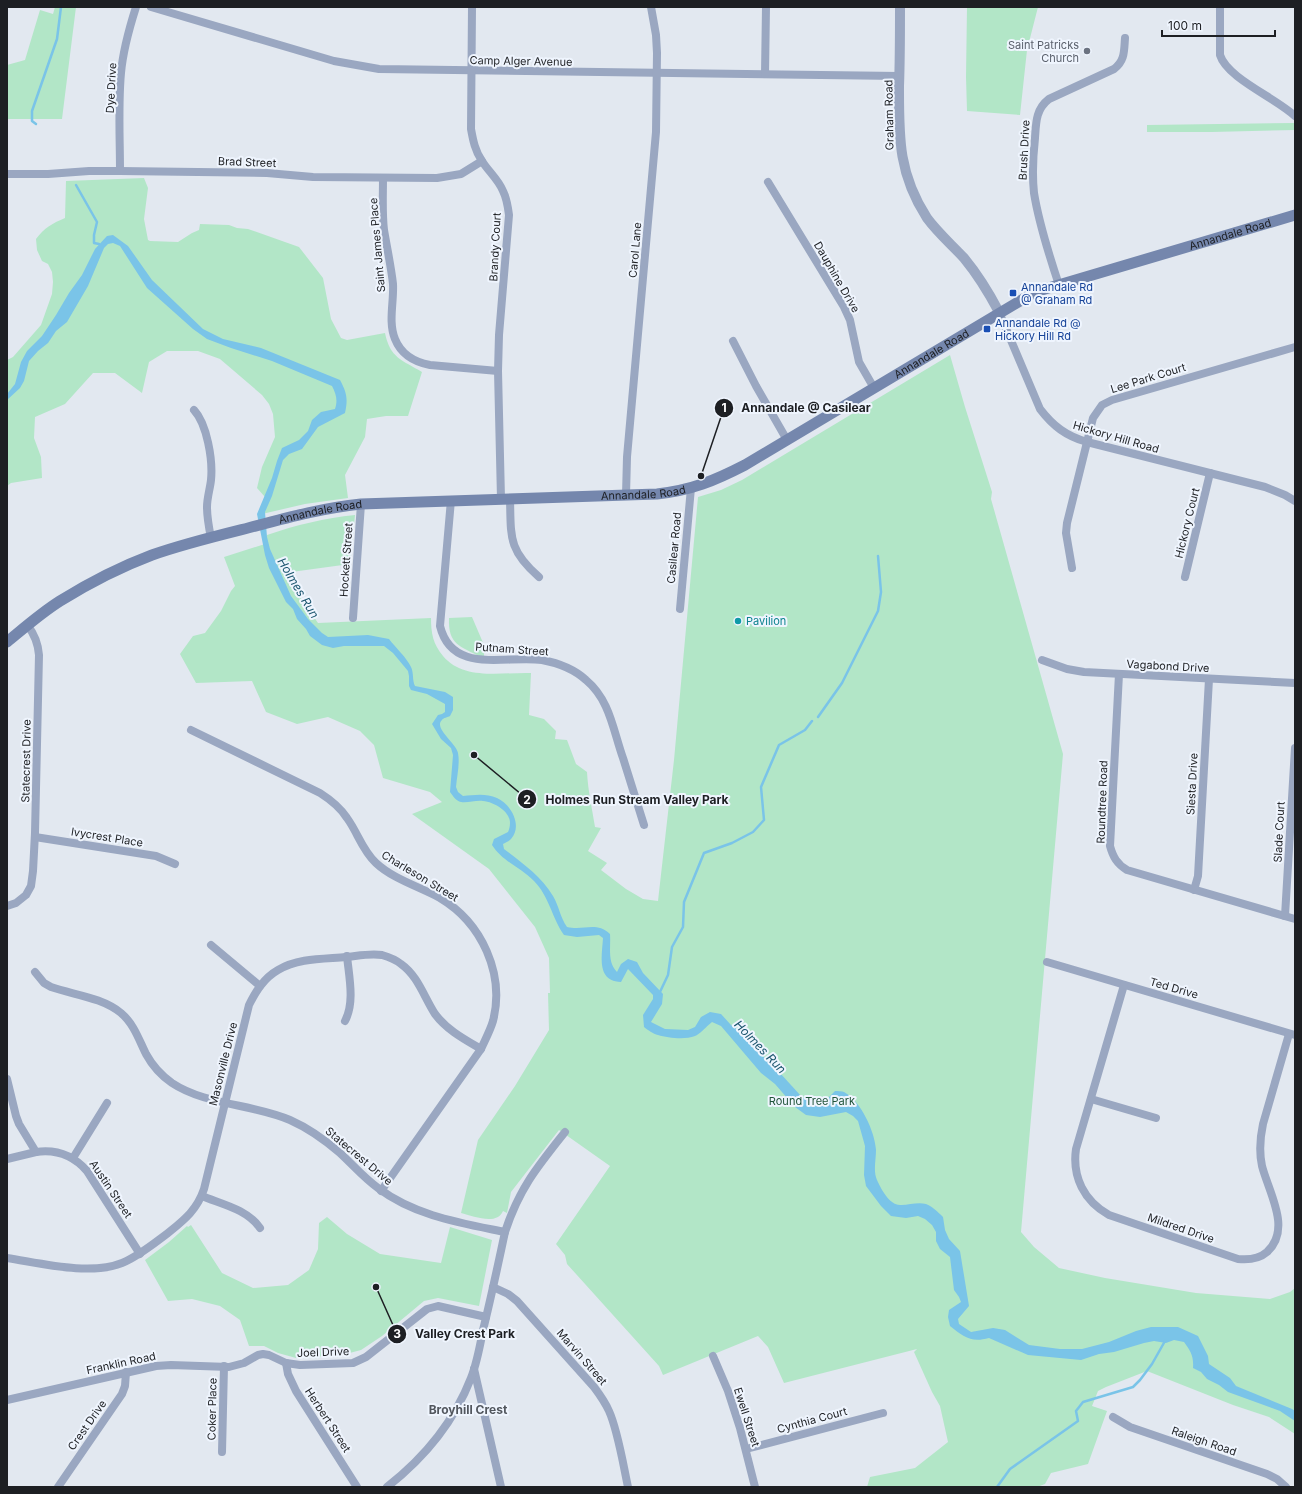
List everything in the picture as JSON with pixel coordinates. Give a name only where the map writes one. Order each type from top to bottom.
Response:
[{"type":"main road","name":"Annandale Road","points":[[7,642],[60,601],[124,566],[160,552],[270,522],[337,506],[450,500],[657,494],[691,488],[724,476],[1035,292],[1295,215]]},
{"type":"street","name":"Dye Drive","points":[[120,171],[121,72],[125,45],[136,7]]},
{"type":"street","name":"Camp Alger Avenue","points":[[151,7],[334,61],[356,66],[394,70],[900,76]]},
{"type":"street","name":"Brandy Court","points":[[472,7],[471,129],[476,151],[498,181],[507,202],[509,215],[499,335],[498,371],[506,498],[512,540],[515,549],[520,559],[539,577]]},
{"type":"street","name":"Carol Lane","points":[[626,495],[628,445],[655,145],[657,73],[656,35],[651,7]]},
{"type":"street","points":[[765,74],[766,7]]},
{"type":"street","name":"Graham Road","points":[[900,7],[899,142],[907,178],[913,193],[928,219],[964,258],[978,276],[999,312]]},
{"type":"street","points":[[1220,7],[1220,55],[1222,60],[1241,80],[1260,91],[1295,116]]},
{"type":"street","name":"Brush Drive","points":[[1059,285],[1039,218],[1034,191],[1033,153],[1037,116],[1044,103],[1049,99],[1114,69],[1119,65],[1123,60],[1125,38]]},
{"type":"street","name":"Brad Street","points":[[7,174],[120,171],[267,173],[313,177],[437,178],[451,176],[471,169],[482,161]]},
{"type":"street","name":"Saint James Place","points":[[383,178],[384,228],[393,286],[393,331],[400,348],[406,355],[421,364],[498,371]]},
{"type":"street","name":"Dauphine Drive","points":[[768,182],[844,307],[850,320],[859,362],[874,388]]},
{"type":"street","name":"Hickory Hill Road","points":[[999,312],[1040,409],[1048,419],[1065,433],[1087,442],[1266,487],[1285,495],[1295,502]]},
{"type":"street","points":[[733,341],[756,386],[787,440]]},
{"type":"street","name":"Lee Park Court","points":[[1072,568],[1066,533],[1067,523],[1093,418],[1099,408],[1109,401],[1295,347]]},
{"type":"street","points":[[194,410],[201,420],[205,430],[210,460],[211,480],[206,506],[211,538]]},
{"type":"street","name":"Hickory Court","points":[[1184,577],[1210,473]]},
{"type":"street","name":"Casilear Road","points":[[680,609],[691,488]]},
{"type":"street","name":"Putnam Street","points":[[450,500],[440,626],[442,636],[459,654],[474,659],[497,660],[516,658],[542,660],[562,665],[585,679],[598,692],[608,710],[644,825]]},
{"type":"street","name":"Hockett Street","points":[[353,618],[361,504]]},
{"type":"street","name":"Statecrest Drive","points":[[7,906],[16,903],[24,897],[31,886],[35,837],[39,655],[38,644],[34,634],[28,626]]},
{"type":"street","name":"Vagabond Drive","points":[[1042,660],[1067,669],[1084,672],[1295,684]]},
{"type":"street","name":"Roundtree Road","points":[[1119,674],[1110,846],[1112,854],[1120,866],[1127,870],[1295,919]]},
{"type":"street","name":"Siesta Drive","points":[[1194,890],[1198,876],[1209,679]]},
{"type":"street","name":"Charleson Street","points":[[190,730],[320,793],[329,799],[347,817],[363,848],[377,864],[386,871],[441,899],[463,916],[481,940],[492,963],[495,977],[496,1005],[493,1021],[481,1049],[381,1191]]},
{"type":"street","name":"Slade Court","points":[[1285,916],[1295,748]]},
{"type":"street","name":"Ivycrest Place","points":[[35,837],[156,856],[175,864]]},
{"type":"street","points":[[211,945],[260,986]]},
{"type":"street","name":"Masonville Drive","points":[[7,1258],[82,1269],[95,1269],[121,1264],[140,1254],[188,1217],[202,1196],[249,1005],[260,986],[273,973],[288,965],[301,961],[372,954],[391,958],[400,963],[414,976],[428,1002],[446,1026],[481,1049]]},
{"type":"street","points":[[345,1022],[351,1001],[347,956]]},
{"type":"street","name":"Ted Drive","points":[[1047,962],[1292,1034]]},
{"type":"street","name":"Statecrest Drive","points":[[35,972],[44,983],[51,987],[91,998],[113,1007],[129,1021],[147,1055],[163,1075],[184,1090],[197,1095],[273,1114],[304,1127],[332,1146],[381,1191],[395,1200],[424,1213],[505,1232]]},
{"type":"street","name":"Mildred Drive","points":[[1124,985],[1076,1148],[1075,1166],[1080,1186],[1092,1204],[1109,1215],[1238,1259],[1246,1260],[1257,1258],[1264,1254],[1270,1248],[1278,1233],[1278,1218],[1262,1165],[1260,1150],[1263,1124],[1292,1034]]},
{"type":"street","points":[[7,1079],[9,1081],[19,1124],[36,1152]]},
{"type":"street","points":[[1091,1099],[1156,1118]]},
{"type":"street","points":[[73,1158],[106,1104]]},
{"type":"street","points":[[387,1487],[415,1463],[442,1433],[462,1398],[474,1370],[505,1232],[511,1215],[528,1180],[565,1132]]},
{"type":"street","name":"Austin Street","points":[[7,1159],[46,1150],[56,1151],[73,1158],[87,1171],[140,1254]]},
{"type":"street","points":[[202,1196],[244,1213],[252,1218],[260,1228]]},
{"type":"street","name":"Marvin Street","points":[[493,1287],[508,1294],[517,1301],[603,1399],[610,1412],[614,1425],[628,1487]]},
{"type":"street","name":"Joel Drive","points":[[286,1363],[300,1365],[353,1363],[359,1361],[415,1317],[426,1309],[432,1307],[438,1306],[486,1317]]},
{"type":"street","name":"Franklin Road","points":[[7,1400],[156,1366],[235,1366],[263,1354],[269,1355],[286,1363]]},
{"type":"street","name":"Ewell Street","points":[[713,1356],[728,1391],[746,1449],[755,1487]]},
{"type":"street","name":"Herbert Street","points":[[286,1363],[288,1374],[296,1391],[357,1487]]},
{"type":"street","name":"Coker Place","points":[[222,1452],[224,1366]]},
{"type":"street","points":[[474,1370],[501,1487]]},
{"type":"street","name":"Crest Drive","points":[[58,1487],[122,1394],[125,1386],[126,1372]]},
{"type":"street","name":"Cynthia Court","points":[[746,1449],[883,1413]]},
{"type":"street","name":"Raleigh Road","points":[[1113,1417],[1130,1427],[1267,1474],[1277,1479],[1286,1487]]},
{"type":"green space","points":[[55,7],[76,7],[62,119],[7,119],[7,65],[25,60],[40,10],[53,14]]},
{"type":"green space","points":[[967,7],[1038,7],[1027,50],[1020,115],[967,111]]},
{"type":"green space","points":[[1295,123],[1295,130],[1147,132],[1147,125]]},
{"type":"green space","points":[[144,178],[148,188],[144,219],[148,240],[178,242],[199,230],[200,224],[229,225],[237,228],[248,229],[299,247],[323,278],[331,319],[341,338],[347,340],[385,333],[390,348],[394,353],[403,361],[422,372],[408,416],[386,416],[367,419],[365,437],[345,475],[348,498],[305,504],[262,514],[268,496],[265,497],[257,488],[262,467],[275,437],[273,414],[269,404],[262,395],[220,359],[198,351],[167,351],[149,362],[142,393],[115,373],[93,373],[65,404],[35,417],[34,438],[41,457],[42,478],[11,483],[7,486],[7,360],[13,357],[41,325],[52,294],[52,272],[48,264],[42,261],[37,250],[36,239],[49,226],[65,218],[66,181]]},
{"type":"green space","name":"Round Tree Park","points":[[950,355],[992,492],[991,499],[1063,754],[1021,1232],[1034,1247],[1059,1268],[1105,1278],[1196,1293],[1270,1299],[1290,1292],[1295,1288],[1295,1434],[1269,1417],[1233,1405],[1147,1371],[1098,1391],[1092,1406],[1107,1411],[1088,1464],[1051,1473],[1045,1484],[1037,1487],[867,1487],[870,1477],[915,1468],[948,1442],[940,1406],[914,1352],[917,1349],[784,1383],[768,1347],[758,1336],[663,1375],[659,1366],[567,1264],[565,1255],[556,1244],[610,1166],[559,1130],[511,1192],[507,1213],[503,1211],[500,1216],[496,1218],[484,1219],[461,1213],[478,1140],[515,1086],[549,1030],[549,958],[535,927],[489,869],[412,814],[442,802],[430,792],[383,778],[374,745],[360,731],[328,717],[297,724],[266,712],[252,681],[196,683],[180,654],[193,636],[205,633],[221,611],[235,586],[224,557],[265,544],[267,535],[278,531],[322,520],[355,515],[350,564],[284,573],[318,623],[431,618],[431,629],[435,643],[443,656],[452,664],[462,669],[484,674],[531,673],[529,715],[544,719],[556,731],[555,739],[567,740],[576,764],[587,772],[595,827],[601,828],[588,851],[607,863],[601,870],[626,889],[643,899],[658,901],[674,760],[698,497],[721,490],[742,480]]},
{"type":"green space","points":[[472,617],[484,645],[484,657],[461,647],[453,639],[451,634],[449,618]]},
{"type":"green space","points":[[327,1217],[347,1234],[380,1254],[441,1263],[450,1227],[492,1240],[479,1306],[438,1298],[424,1301],[382,1336],[361,1350],[342,1355],[296,1358],[278,1353],[264,1346],[249,1346],[240,1320],[220,1306],[192,1299],[168,1301],[145,1260],[187,1226],[188,1227],[191,1225],[222,1273],[253,1288],[288,1285],[309,1270],[318,1249],[319,1223]]},
{"type":"water","points":[[113,235],[128,246],[152,280],[203,329],[223,339],[261,348],[340,380],[346,396],[345,413],[318,427],[302,449],[289,454],[283,460],[272,496],[265,512],[267,537],[270,549],[291,596],[308,619],[328,637],[368,635],[389,639],[409,663],[415,686],[445,692],[453,697],[453,710],[450,716],[443,719],[440,723],[443,732],[457,749],[459,766],[456,787],[458,792],[463,796],[493,796],[507,805],[514,816],[516,828],[511,839],[503,844],[504,849],[531,870],[543,882],[555,900],[567,927],[595,927],[605,930],[610,934],[610,954],[612,964],[617,972],[621,964],[628,959],[637,962],[643,973],[663,994],[662,1004],[651,1022],[665,1029],[688,1030],[695,1027],[701,1017],[710,1012],[721,1014],[731,1025],[744,1034],[768,1062],[801,1096],[812,1103],[824,1102],[835,1091],[843,1092],[850,1096],[856,1102],[870,1126],[876,1150],[876,1177],[886,1196],[897,1205],[920,1203],[926,1204],[943,1217],[945,1230],[949,1239],[960,1251],[969,1306],[958,1319],[959,1324],[971,1332],[993,1328],[1005,1330],[1029,1345],[1060,1349],[1082,1349],[1109,1342],[1136,1331],[1151,1327],[1178,1327],[1198,1336],[1208,1356],[1209,1364],[1230,1378],[1236,1386],[1292,1409],[1295,1411],[1295,1421],[1280,1411],[1228,1392],[1219,1385],[1207,1379],[1201,1372],[1193,1368],[1191,1354],[1184,1342],[1174,1340],[1166,1343],[1154,1341],[1114,1352],[1099,1354],[1081,1360],[1028,1355],[989,1338],[977,1340],[964,1336],[950,1326],[948,1317],[949,1310],[961,1302],[954,1290],[950,1257],[940,1249],[936,1241],[936,1232],[932,1225],[925,1219],[918,1216],[906,1218],[891,1216],[881,1206],[866,1186],[864,1175],[865,1146],[858,1121],[853,1116],[846,1112],[820,1117],[806,1115],[795,1107],[775,1084],[761,1073],[721,1026],[712,1022],[697,1035],[686,1038],[676,1038],[654,1034],[644,1027],[643,1015],[653,999],[653,995],[628,969],[621,982],[613,981],[608,977],[602,966],[603,938],[599,935],[577,937],[564,935],[539,887],[529,876],[501,856],[492,845],[494,839],[508,832],[509,830],[509,819],[504,811],[496,805],[487,802],[461,802],[450,792],[453,755],[451,748],[441,739],[432,724],[438,715],[445,712],[445,704],[427,694],[411,690],[409,686],[408,671],[393,653],[384,646],[344,646],[333,648],[322,645],[310,636],[297,619],[293,609],[286,602],[269,568],[257,514],[272,478],[282,448],[299,440],[308,431],[312,420],[321,412],[335,409],[336,397],[332,386],[272,361],[207,339],[193,329],[147,288],[120,246],[113,243],[108,244],[104,248],[88,286],[67,322],[56,331],[48,343],[29,361],[24,381],[20,388],[7,400],[7,394],[15,384],[21,362],[27,351],[42,336],[56,315],[82,275],[95,249],[107,236]]},
{"type":"waterway","points":[[36,124],[32,121],[32,111],[57,39],[61,7]]},
{"type":"waterway","points":[[76,185],[97,222],[94,243],[99,244]]},
{"type":"waterway","points":[[818,717],[842,683],[878,611],[881,592],[878,556]]},
{"type":"waterway","points":[[659,994],[668,975],[672,947],[683,927],[684,902],[704,853],[732,843],[753,832],[764,820],[761,787],[779,745],[805,730],[812,721]]},
{"type":"waterway","points":[[997,1487],[1010,1469],[1078,1421],[1076,1411],[1083,1402],[1133,1387],[1152,1364],[1165,1341]]},
{"type":"place","name":"Saint Patricks Church","points":[[1087,51]]},
{"type":"place","name":"Annandale Rd @ Graham Rd","points":[[1013,293]]},
{"type":"place","name":"Annandale Rd @ Hickory Hill Rd","points":[[987,329]]},
{"type":"place","name":"Annandale @ Casilear","points":[[701,476]]},
{"type":"place","name":"Pavilion","points":[[738,621]]},
{"type":"place","name":"Holmes Run Stream Valley Park","points":[[474,755]]},
{"type":"place","name":"Valley Crest Park","points":[[376,1287]]},
{"type":"district","name":"Broyhill Crest","points":[[468,1410]]},
{"type":"water label","name":"Holmes Run","points":[[298,588]]},
{"type":"water label","name":"Holmes Run","points":[[760,1047]]}]
